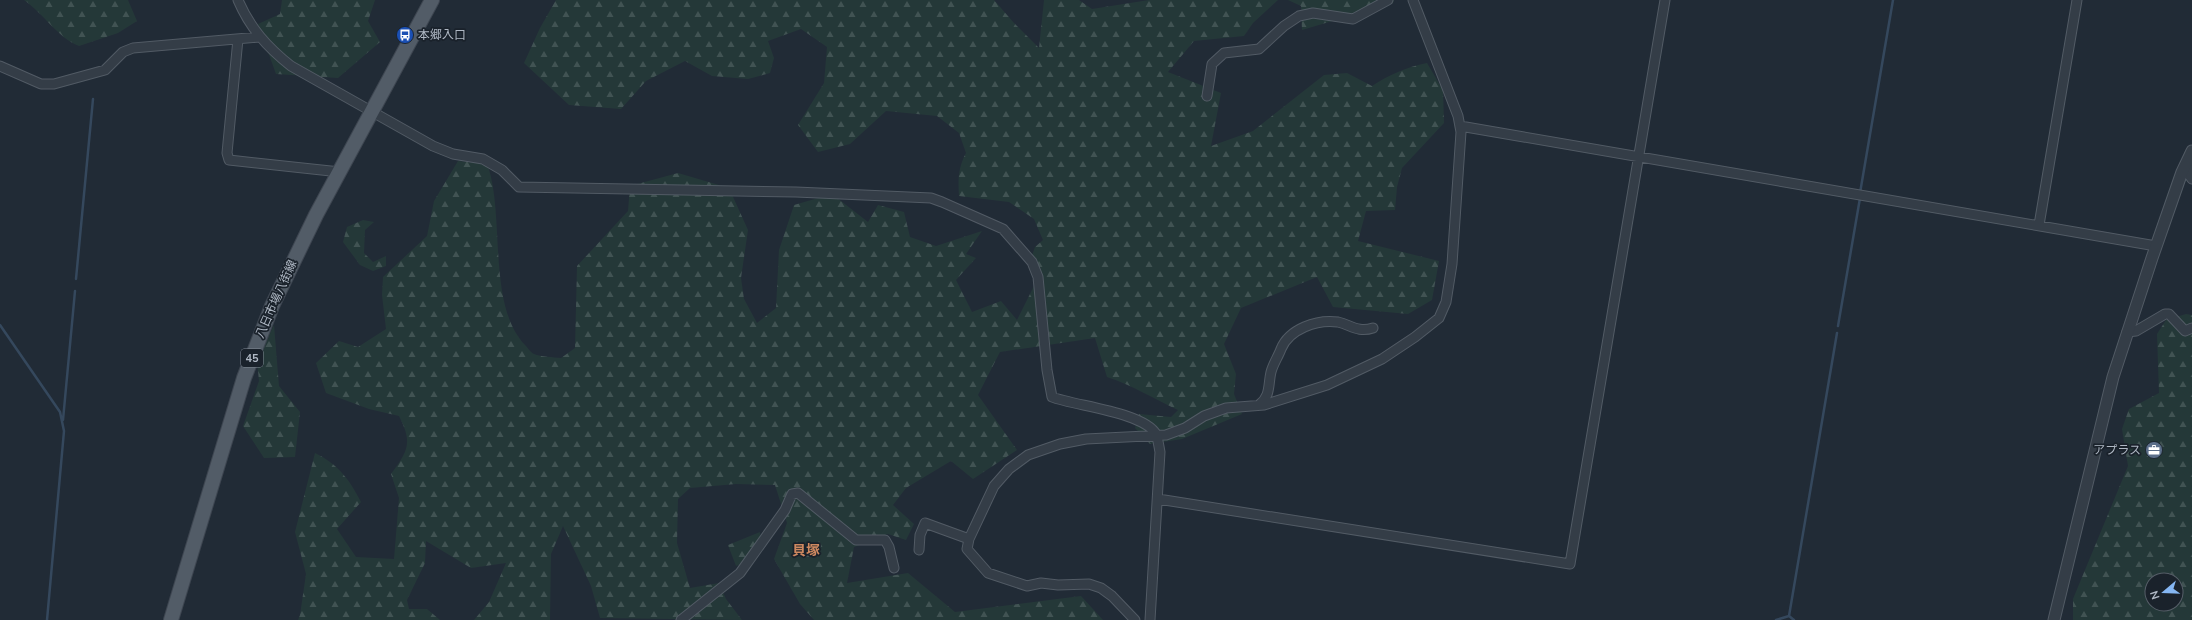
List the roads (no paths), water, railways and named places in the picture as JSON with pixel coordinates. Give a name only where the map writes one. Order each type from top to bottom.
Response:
[{"type":"main road","name":"八日市場八街線","points":[[171,620],[224,441],[257,343],[290,267],[432,0]]},
{"type":"street","points":[[238,0],[251,25],[260,37],[272,51],[291,66],[433,146],[453,154],[483,159],[502,170],[520,187],[796,192],[931,198],[970,213],[1003,229],[1032,262],[1038,277],[1047,370],[1052,397],[1116,413],[1147,426],[1156,434],[1160,452],[1150,620]]},
{"type":"street","points":[[1206,96],[1212,64],[1224,53],[1259,50],[1284,26],[1298,16],[1313,13],[1353,19],[1388,0]]},
{"type":"street","points":[[1135,620],[1112,596],[1089,584],[1058,585],[1041,583],[1027,586],[988,573],[967,549],[969,539],[994,486],[1010,469],[1028,455],[1060,444],[1086,439],[1156,434],[1166,435],[1185,428],[1204,416],[1226,408],[1264,405],[1327,385],[1382,359],[1440,318],[1446,302],[1452,264],[1460,126],[1458,116],[1413,0]]},
{"type":"street","points":[[1158,499],[1570,564],[1640,157],[1665,0]]},
{"type":"street","points":[[2039,225],[2077,0]]},
{"type":"street","points":[[0,66],[41,84],[54,84],[105,70],[123,52],[133,48],[260,37]]},
{"type":"street","points":[[238,39],[227,153],[229,160],[340,172]]},
{"type":"street","points":[[1460,126],[2156,246]]},
{"type":"street","points":[[2190,155],[2189,175],[2192,178]]},
{"type":"street","points":[[2054,620],[2113,377],[2156,246],[2190,155]]},
{"type":"street","points":[[2127,332],[2136,331],[2165,314],[2169,314],[2185,331],[2192,328]]},
{"type":"street","points":[[1259,405],[1264,401],[1269,390],[1271,372],[1284,342],[1293,333],[1310,326],[1335,322],[1358,330],[1365,331],[1373,328]]},
{"type":"street","points":[[681,620],[740,573],[785,510],[792,494],[798,493],[856,540],[885,540],[889,547],[894,568]]},
{"type":"street","points":[[919,550],[925,523],[969,539]]},
{"type":"waterway","points":[[1860,193],[1893,0]]},
{"type":"waterway","points":[[76,279],[93,99]]},
{"type":"waterway","points":[[1838,326],[1860,198]]},
{"type":"waterway","points":[[63,420],[75,291]]},
{"type":"waterway","points":[[0,325],[60,412],[64,431],[47,620]]},
{"type":"waterway","points":[[1789,616],[1837,333]]},
{"type":"waterway","points":[[1789,616],[1794,620]]},
{"type":"waterway","points":[[1776,620],[1789,616]]},
{"type":"place","name":"本郷入口","points":[[405,35]]},
{"type":"place","name":"アプラス","points":[[2154,450]]},
{"type":"district","name":"貝塚","points":[[806,550]]}]
